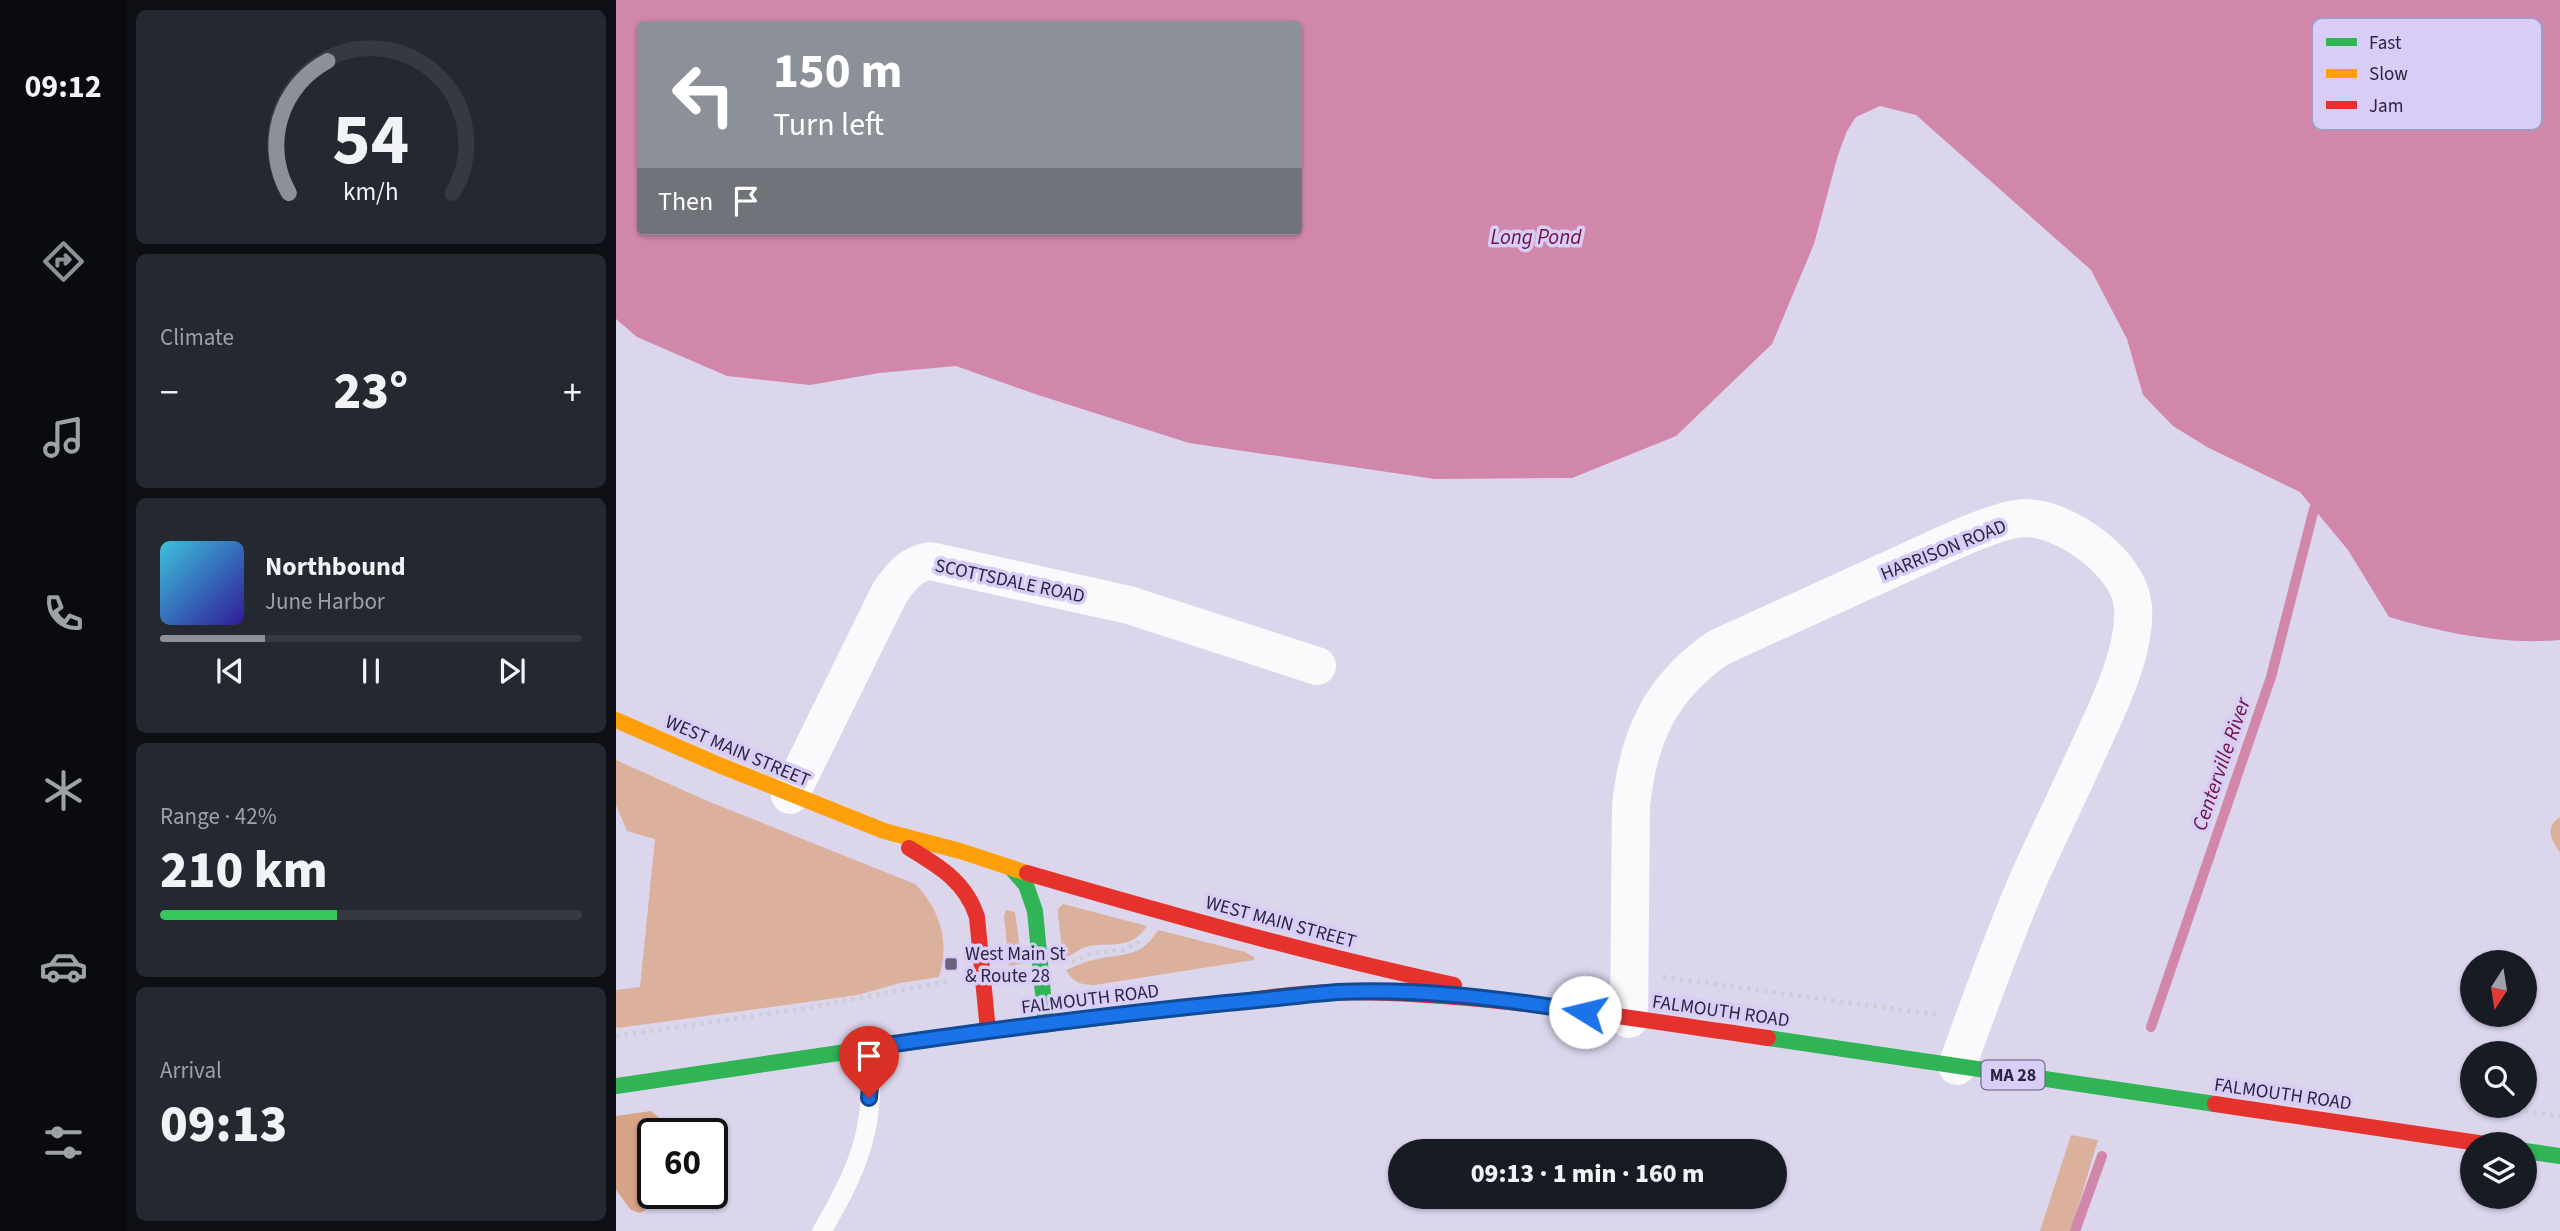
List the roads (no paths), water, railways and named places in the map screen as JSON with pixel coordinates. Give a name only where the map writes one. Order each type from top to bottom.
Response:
[{"type":"main road","name":"WEST MAIN STREET","points":[[616,720],[790,795],[884,831],[1163,912],[1364,965],[1541,1005]]},
{"type":"main road","name":"WEST MAIN STREET","points":[[884,831],[945,870],[961,884],[973,902],[977,916],[988,1031]]},
{"type":"main road","points":[[1012,869],[1026,885],[1035,911],[1046,1025]]},
{"type":"main road","name":"FALMOUTH ROAD","points":[[616,1086],[873,1047],[1160,1010],[1338,992],[1405,993],[1541,1005],[2460,1140]]},
{"type":"main road","points":[[2537,1153],[2560,1156]]},
{"type":"street","name":"HARRISON ROAD","points":[[1629,1018],[1630,806],[1634,771],[1651,726],[1678,681],[1695,664],[1718,648],[1944,545],[2012,520],[2025,518],[2071,532],[2096,548],[2113,564],[2125,583],[2133,605],[2131,630],[2115,689],[2029,879],[1957,1066]]},
{"type":"street","name":"SCOTTSDALE ROAD","points":[[790,795],[890,592],[910,568],[919,563],[930,561],[1129,605],[1317,666]]},
{"type":"lane","points":[[822,1231],[836,1208],[862,1148],[867,1128],[873,1047]]},
{"type":"water","name":"Long Pond","points":[[616,0],[2560,0],[2560,640],[2495,639],[2431,628],[2389,617],[2348,550],[2300,492],[2207,447],[2173,426],[2143,395],[2127,339],[2091,270],[1916,115],[1880,106],[1856,117],[1847,131],[1814,244],[1772,344],[1676,436],[1572,478],[1435,479],[1189,443],[956,366],[879,373],[810,385],[727,376],[637,337],[616,319]]},
{"type":"waterway","name":"Centerville River","points":[[2151,1027],[2271,677],[2314,509]]},
{"type":"waterway","name":"Centerville River","points":[[2075,1231],[2102,1156]]},
{"type":"place","name":"West Main St & Route 28","points":[[951,964]]}]
